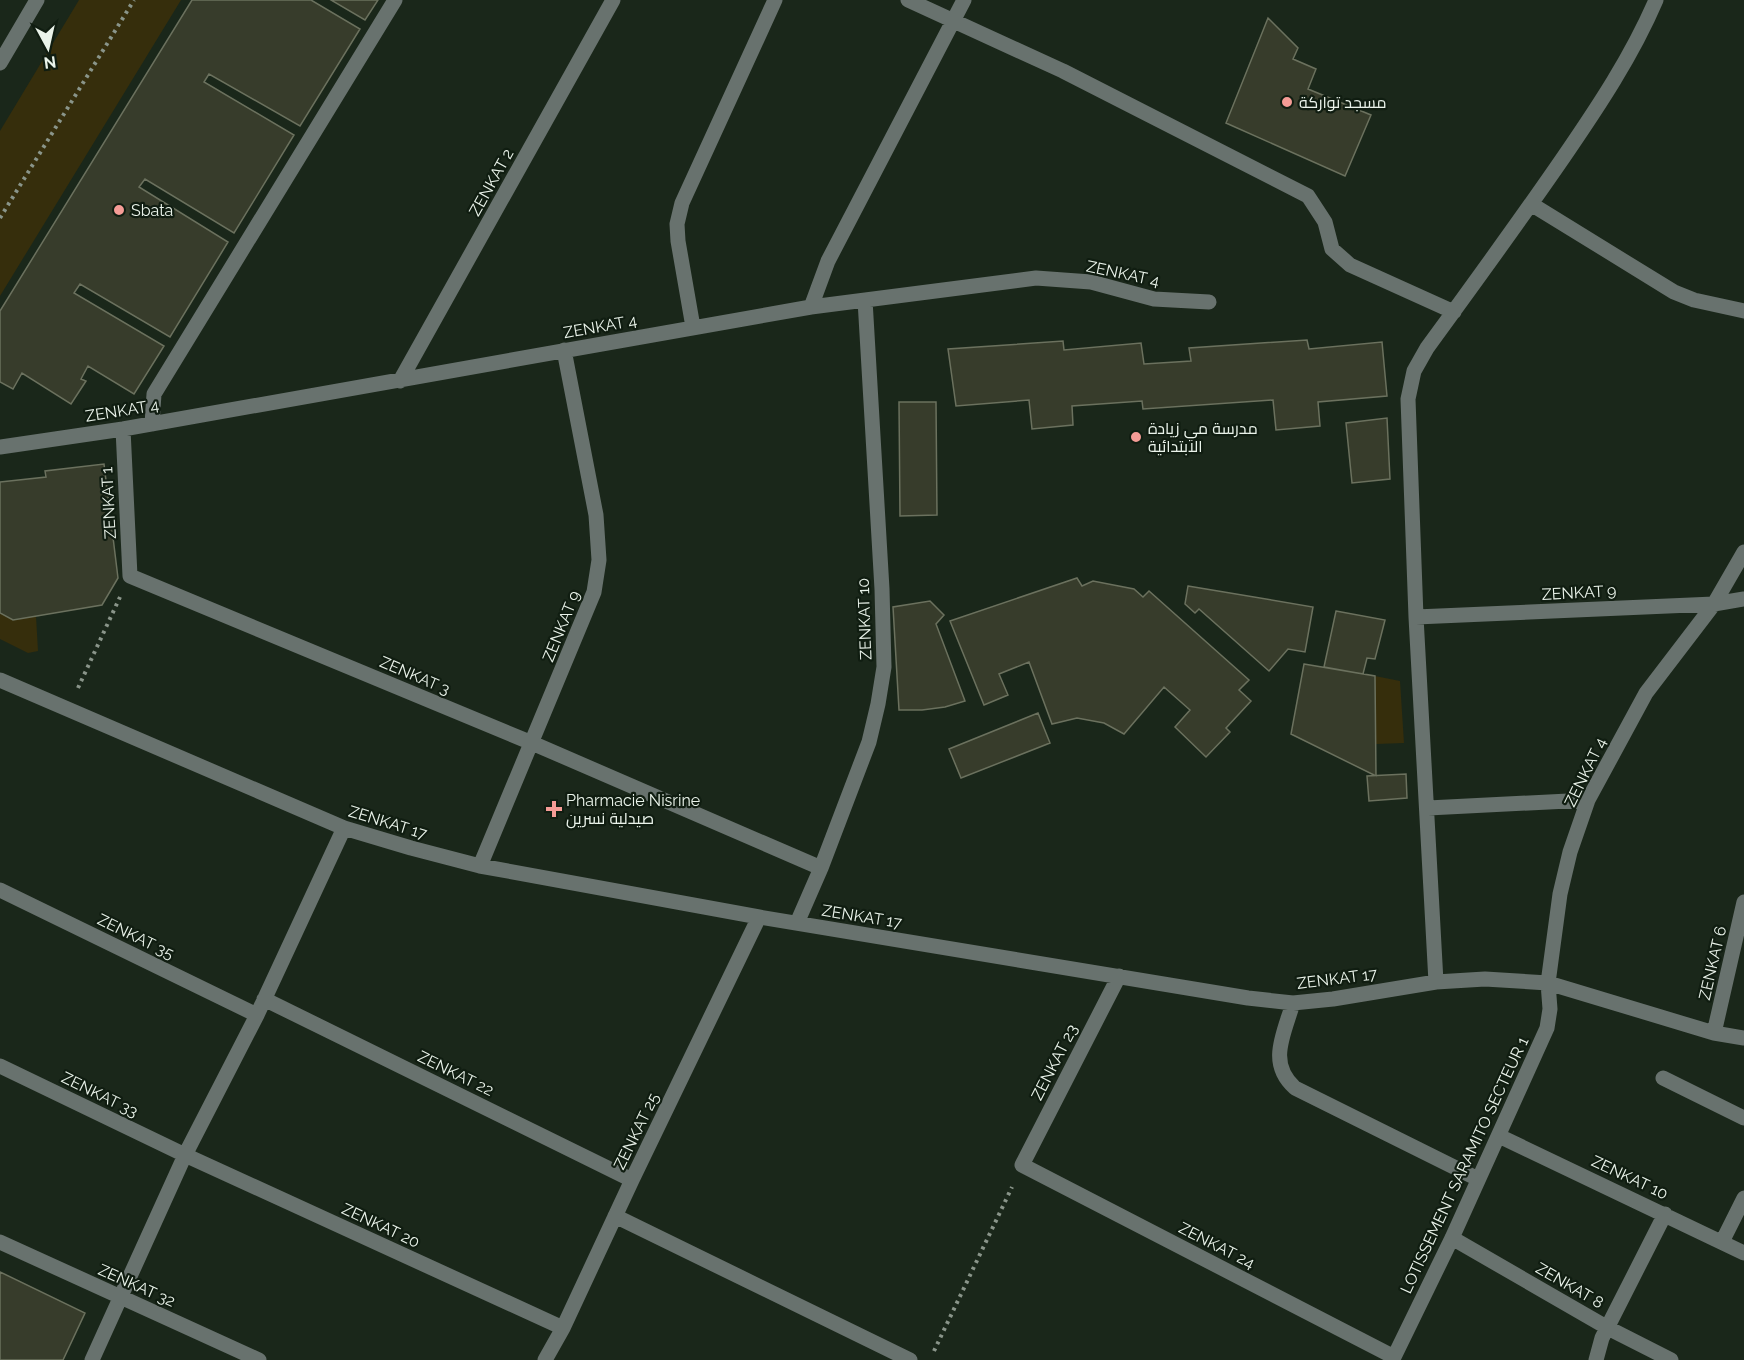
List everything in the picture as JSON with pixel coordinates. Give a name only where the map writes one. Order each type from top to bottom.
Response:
[{"type":"street","points":[[0,63],[38,0]]},
{"type":"street","points":[[152,424],[154,394],[395,0]]},
{"type":"street","name":"ZENKAT 2","points":[[400,381],[613,0]]},
{"type":"street","points":[[693,327],[678,241],[677,224],[682,203],[775,0]]},
{"type":"street","points":[[908,0],[1063,71],[1308,196],[1325,222],[1332,249],[1350,265],[1454,312]]},
{"type":"street","points":[[811,307],[828,261],[964,0]]},
{"type":"street","points":[[1436,982],[1416,617],[1408,399],[1414,371],[1427,348],[1531,204],[1623,66],[1646,25],[1656,0]]},
{"type":"street","points":[[1531,204],[1674,292],[1695,300],[1744,311]]},
{"type":"street","name":"ZENKAT 4","points":[[0,447],[152,424],[811,307],[1036,278],[1091,282],[1154,299],[1209,302]]},
{"type":"street","name":"ZENKAT 10","points":[[797,923],[821,868],[869,742],[884,668],[882,589],[865,300]]},
{"type":"street","name":"ZENKAT 9","points":[[480,866],[594,592],[600,560],[596,515],[564,350]]},
{"type":"street","name":"ZENKAT 1","points":[[123,429],[130,576]]},
{"type":"street","name":"ZENKAT 4","points":[[1548,983],[1560,894],[1570,852],[1588,800],[1647,693],[1714,604],[1744,552]]},
{"type":"street","name":"ZENKAT 3","points":[[130,576],[532,743],[821,868]]},
{"type":"street","name":"ZENKAT 9","points":[[1416,617],[1714,604],[1744,599]]},
{"type":"street","name":"ZENKAT 17","points":[[0,680],[344,828],[480,866],[759,917],[1248,998],[1293,1003],[1333,999],[1436,982],[1485,979],[1548,983],[1714,1033],[1744,1038]]},
{"type":"street","points":[[1428,807],[1588,800]]},
{"type":"street","points":[[93,1360],[185,1155],[257,1015],[344,828]]},
{"type":"street","name":"ZENKAT 35","points":[[0,890],[257,1015]]},
{"type":"street","name":"ZENKAT 6","points":[[1714,1033],[1744,902]]},
{"type":"street","name":"ZENKAT 25","points":[[545,1360],[563,1328],[759,917]]},
{"type":"street","name":"ZENKAT 23","points":[[1022,1165],[1119,976]]},
{"type":"street","name":"LOTISSEMENT SARAMITO SECTEUR 1","points":[[1394,1357],[1452,1238],[1547,1028],[1550,1009],[1548,983]]},
{"type":"street","name":"ZENKAT 22","points":[[264,999],[632,1180]]},
{"type":"street","points":[[1293,1003],[1279,1054],[1281,1070],[1286,1080],[1295,1088],[1478,1179]]},
{"type":"street","name":"ZENKAT 33","points":[[0,1065],[185,1155]]},
{"type":"street","points":[[1663,1078],[1744,1118]]},
{"type":"street","name":"ZENKAT 10","points":[[1499,1136],[1744,1253]]},
{"type":"street","name":"ZENKAT 20","points":[[185,1155],[563,1328]]},
{"type":"street","name":"ZENKAT 24","points":[[1022,1165],[1394,1357]]},
{"type":"street","points":[[1722,1242],[1744,1198]]},
{"type":"street","points":[[1596,1360],[1602,1338],[1665,1214]]},
{"type":"street","points":[[615,1216],[910,1360]]},
{"type":"street","name":"ZENKAT 8","points":[[1452,1238],[1608,1328],[1671,1360]]},
{"type":"street","name":"ZENKAT 32","points":[[0,1242],[259,1360]]},
{"type":"path","points":[[0,218],[134,0]]},
{"type":"path","points":[[67,710],[130,576]]},
{"type":"path","points":[[930,1360],[1022,1165]]},
{"type":"shaded area","points":[[79,0],[181,0],[0,296],[0,131]]},
{"type":"shaded area","points":[[0,613],[13,620],[36,616],[38,651],[28,653],[0,639]]},
{"type":"shaded area","points":[[1375,676],[1400,681],[1404,743],[1376,744]]},
{"type":"building","name":"Sbata","points":[[192,0],[311,0],[360,29],[300,126],[209,74],[204,82],[294,135],[234,233],[145,179],[139,187],[228,242],[170,337],[80,284],[74,293],[164,346],[134,394],[88,366],[81,379],[86,381],[71,404],[22,373],[13,389],[0,382],[0,311]]},
{"type":"building","points":[[331,0],[378,0],[365,20]]},
{"type":"building","name":"مسجد تواركة","points":[[1268,18],[1298,48],[1293,59],[1316,69],[1308,89],[1371,115],[1345,176],[1226,123]]},
{"type":"building","points":[[1307,340],[1309,349],[1382,342],[1387,396],[1318,402],[1320,426],[1276,430],[1273,400],[1143,409],[1142,401],[1072,406],[1073,425],[1032,429],[1029,400],[956,406],[948,349],[1063,341],[1064,350],[1141,343],[1144,364],[1191,361],[1189,348]]},
{"type":"building","points":[[899,402],[936,402],[937,515],[900,516]]},
{"type":"building","points":[[1387,418],[1390,479],[1352,483],[1346,423]]},
{"type":"building","points":[[104,464],[118,578],[102,605],[13,620],[0,613],[0,482],[46,477],[45,471]]},
{"type":"building","points":[[1077,578],[1082,586],[1093,581],[1134,589],[1143,597],[1149,591],[1249,680],[1239,690],[1251,701],[1226,728],[1230,732],[1206,757],[1175,727],[1190,710],[1164,687],[1124,734],[1104,723],[1077,718],[1052,724],[1029,662],[999,674],[1008,695],[984,705],[950,621]]},
{"type":"building","points":[[1188,586],[1313,607],[1305,652],[1288,649],[1269,671],[1199,609],[1195,613],[1185,604]]},
{"type":"building","points":[[930,601],[944,615],[936,624],[965,701],[945,707],[899,710],[893,607]]},
{"type":"building","points":[[1336,611],[1385,620],[1375,659],[1367,658],[1363,674],[1324,667]]},
{"type":"building","points":[[1304,664],[1375,676],[1376,776],[1291,734]]},
{"type":"building","points":[[1038,713],[1050,743],[961,778],[949,749]]},
{"type":"building","points":[[1406,774],[1407,798],[1369,801],[1367,776]]},
{"type":"building","points":[[0,1272],[85,1313],[63,1360],[0,1360]]},
{"type":"place","name":"مسجد تواركة","points":[[1287,102]]},
{"type":"place","name":"Sbata","points":[[119,210]]},
{"type":"place","name":"مدرسة مي زيادة الابتدائية","points":[[1136,437]]},
{"type":"place","name":"Pharmacie Nisrine صيدلية نسرين","points":[[554,809]]}]
